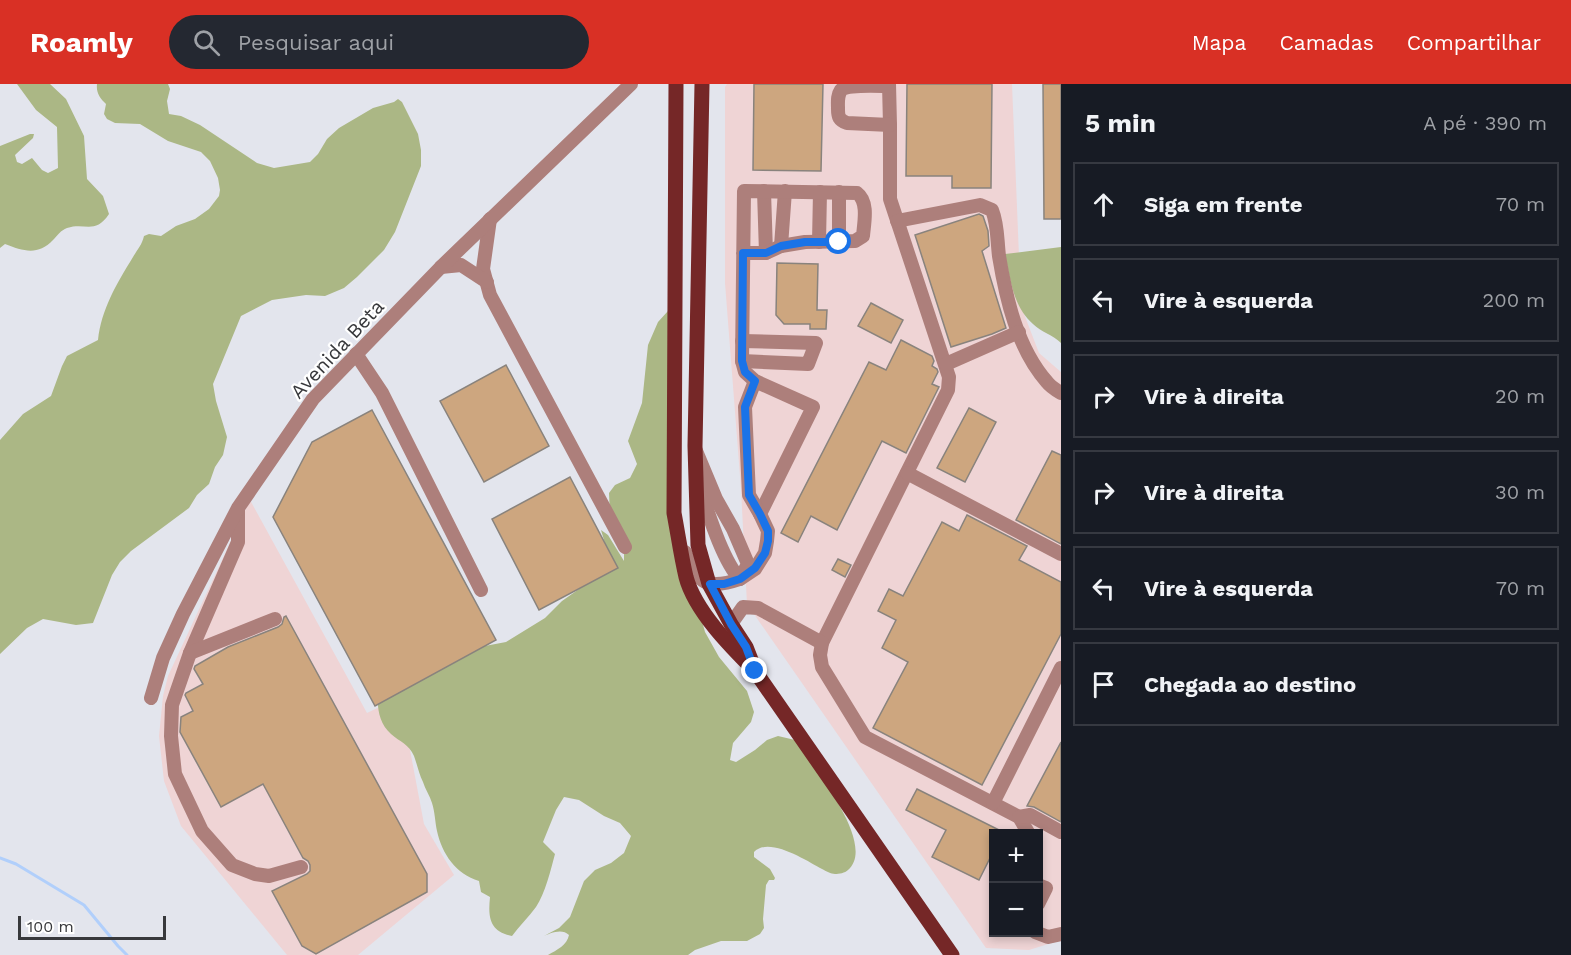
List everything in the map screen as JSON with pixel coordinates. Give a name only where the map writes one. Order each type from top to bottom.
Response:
[{"type":"main road","points":[[676,84],[674,513],[687,579],[701,609],[728,644],[755,671],[952,955]]},
{"type":"main road","points":[[702,84],[694,446],[698,545],[705,574],[731,624],[746,647],[755,671]]},
{"type":"street","name":"Avenida Beta","points":[[151,698],[163,658],[183,614],[238,508],[313,399],[441,267],[631,84]]},
{"type":"street","points":[[890,125],[841,121],[838,115],[840,91],[846,87],[889,85],[890,125],[890,199],[950,377],[948,390],[822,643],[820,655],[822,667],[865,737],[1019,817],[1026,829]]},
{"type":"street","points":[[743,253],[766,253],[781,246],[805,242],[855,241],[863,236],[862,197],[857,193],[839,192],[744,191],[743,253],[742,361],[745,372],[755,381],[813,407],[760,514]]},
{"type":"street","points":[[764,191],[766,253]]},
{"type":"street","points":[[781,246],[785,191]]},
{"type":"street","points":[[819,242],[820,192]]},
{"type":"street","points":[[839,192],[839,242]]},
{"type":"street","points":[[897,221],[980,205],[992,210],[997,220],[998,249],[1004,287],[1019,332],[1032,361],[1047,383],[1061,393]]},
{"type":"street","points":[[490,219],[483,269],[490,295],[625,547]]},
{"type":"street","points":[[441,267],[461,265],[487,282]]},
{"type":"street","points":[[946,364],[1019,332]]},
{"type":"street","points":[[742,341],[816,344],[808,364],[742,361]]},
{"type":"street","points":[[763,342],[763,362]]},
{"type":"street","points":[[356,354],[382,393],[481,590]]},
{"type":"street","points":[[679,536],[690,567],[710,584],[724,584],[740,579],[755,568],[765,553],[768,531],[749,495],[745,407],[755,381]]},
{"type":"street","points":[[694,446],[716,499],[734,529],[748,564],[740,579]]},
{"type":"street","points":[[907,473],[1061,554]]},
{"type":"street","points":[[695,476],[722,547],[733,572],[740,579]]},
{"type":"street","points":[[238,508],[238,542],[190,653],[172,705],[171,736],[175,774],[202,831],[232,865],[255,874],[269,876],[301,867]]},
{"type":"street","points":[[731,624],[743,608],[758,608],[822,643]]},
{"type":"street","points":[[190,653],[275,619]]},
{"type":"street","points":[[993,803],[1061,668]]},
{"type":"street","points":[[1019,817],[1030,816],[1061,832]]},
{"type":"street","points":[[1043,935],[1048,937],[1061,934]]},
{"type":"shaded area","points":[[727,84],[1012,84],[1021,306],[1039,353],[1061,372],[1061,940],[1029,950],[986,948],[747,604],[741,489],[725,283],[725,87]]},
{"type":"shaded area","points":[[250,500],[367,713],[400,697],[424,824],[454,875],[358,955],[287,955],[181,826],[164,781],[159,736],[163,696],[168,676]]},
{"type":"green space","points":[[17,84],[50,84],[66,99],[84,136],[87,179],[103,196],[109,214],[94,226],[65,229],[47,245],[30,251],[5,244],[0,248],[0,146],[34,134],[33,138],[15,155],[17,162],[22,164],[32,158],[42,170],[48,173],[58,168],[57,127],[36,110]]},
{"type":"green space","points":[[97,84],[168,84],[170,89],[167,101],[169,114],[181,116],[200,125],[257,163],[274,168],[310,162],[327,139],[339,128],[373,108],[398,99],[402,102],[418,134],[421,166],[395,232],[384,250],[344,288],[325,296],[306,295],[272,300],[241,316],[213,384],[227,437],[223,455],[215,467],[209,484],[197,495],[189,508],[131,551],[120,562],[112,575],[93,623],[76,625],[43,619],[27,628],[0,654],[0,440],[23,414],[51,396],[67,356],[98,340],[102,318],[111,297],[144,236],[149,234],[161,236],[176,226],[195,219],[209,209],[219,196],[218,178],[210,161],[201,152],[168,141],[140,124],[115,123],[107,119],[104,114],[106,104],[99,95]]},
{"type":"green space","points":[[1061,247],[1061,343],[1036,327],[1026,317],[1013,292],[1005,254]]},
{"type":"green space","points":[[678,300],[675,523],[705,632],[719,657],[747,691],[754,712],[751,722],[733,743],[730,760],[736,762],[767,740],[778,736],[795,740],[839,804],[855,842],[855,858],[847,871],[832,874],[778,848],[761,848],[754,852],[754,857],[770,869],[775,878],[769,880],[766,885],[764,928],[760,934],[747,941],[721,941],[695,950],[688,955],[548,955],[564,944],[569,935],[559,932],[542,937],[559,928],[570,917],[584,881],[595,870],[611,863],[624,853],[631,836],[620,823],[579,800],[564,797],[543,842],[555,854],[539,902],[512,936],[504,934],[494,927],[489,911],[490,897],[481,892],[479,881],[457,868],[442,848],[432,803],[414,756],[407,746],[384,726],[379,712],[378,696],[469,649],[506,642],[545,618],[562,601],[599,575],[609,557],[601,530],[608,535],[624,561],[624,550],[610,515],[609,493],[615,485],[630,478],[637,464],[628,441],[642,403],[648,345],[658,322]]},
{"type":"building","points":[[754,84],[823,84],[821,171],[753,170]]},
{"type":"building","points":[[907,84],[992,84],[991,188],[952,188],[952,176],[906,176]]},
{"type":"building","points":[[1043,84],[1061,84],[1061,219],[1044,219]]},
{"type":"building","points":[[979,214],[983,216],[988,231],[989,246],[982,251],[1006,328],[951,347],[915,235]]},
{"type":"building","points":[[777,263],[818,264],[817,310],[827,310],[826,329],[810,329],[810,324],[784,324],[776,315]]},
{"type":"building","points":[[871,303],[903,320],[891,343],[858,326]]},
{"type":"building","points":[[901,340],[932,356],[934,361],[932,366],[938,372],[932,384],[939,387],[906,453],[882,441],[837,530],[811,516],[798,542],[781,533],[869,362],[886,370]]},
{"type":"building","points":[[506,365],[549,446],[484,482],[440,401]]},
{"type":"building","points":[[969,408],[996,422],[965,482],[937,468]]},
{"type":"building","points":[[372,410],[496,640],[375,706],[273,517],[312,442]]},
{"type":"building","points":[[1052,451],[1061,455],[1061,544],[1016,520]]},
{"type":"building","points":[[570,477],[618,568],[539,610],[492,519]]},
{"type":"building","points":[[967,515],[1027,546],[1019,560],[1061,582],[1061,634],[982,785],[873,728],[908,662],[882,648],[896,620],[878,611],[889,589],[903,596],[942,522],[959,531]]},
{"type":"building","points":[[838,559],[851,565],[845,577],[832,570]]},
{"type":"building","points":[[286,616],[427,874],[427,892],[316,954],[302,946],[272,891],[307,874],[310,871],[310,865],[303,858],[263,784],[221,807],[180,732],[181,717],[193,711],[185,695],[203,684],[194,669],[195,666],[228,647],[278,627]]},
{"type":"building","points":[[1061,742],[1061,822],[1034,807],[1027,806]]},
{"type":"building","points":[[917,789],[997,829],[989,829],[989,860],[979,880],[932,857],[946,830],[906,810]]},
{"type":"waterway","points":[[0,858],[16,864],[84,905],[127,955]]},
{"type":"route","points":[[755,671],[746,647],[710,584],[724,584],[740,579],[755,568],[765,553],[768,541],[768,531],[749,495],[745,407],[755,381],[745,372],[742,361],[743,253],[766,253],[781,246],[805,242],[839,242]]}]
